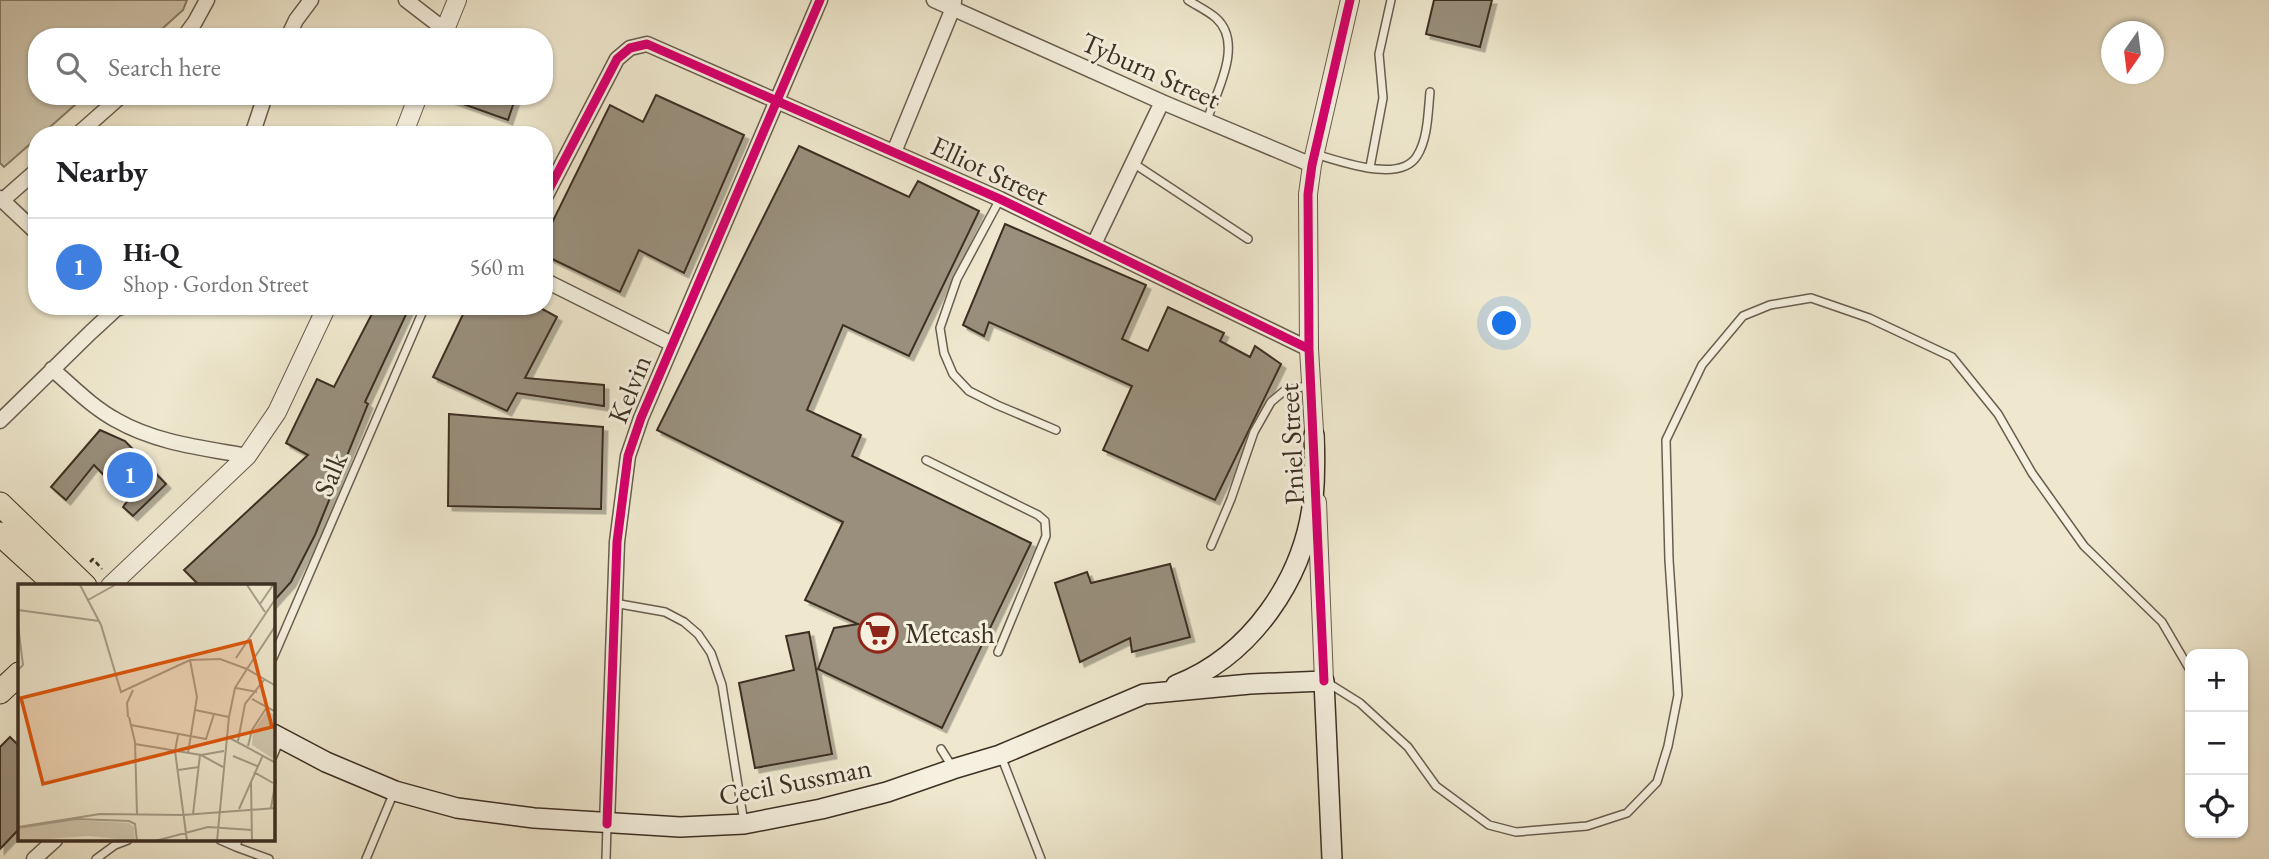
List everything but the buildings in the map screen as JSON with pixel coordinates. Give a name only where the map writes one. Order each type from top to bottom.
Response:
[{"type":"highway","points":[[0,504],[83,584]]},
{"type":"highway","points":[[0,534],[56,584]]},
{"type":"highway","points":[[0,692],[18,675]]},
{"type":"main road","points":[[1144,694],[1178,685],[1209,670],[1236,649],[1259,625],[1279,597],[1306,535],[1312,502],[1314,435]]},
{"type":"main road","name":"Cecil Sussman","points":[[276,743],[395,791],[457,808],[607,824],[680,827],[744,824],[887,792],[953,768],[1000,755],[1144,694],[1250,684],[1324,681]]},
{"type":"main road","name":"Pniel Street","points":[[1324,681],[1332,859]]},
{"type":"street","points":[[191,28],[207,0]]},
{"type":"street","points":[[292,28],[311,0]]},
{"type":"street","points":[[406,0],[437,28]]},
{"type":"street","points":[[446,28],[457,0]]},
{"type":"street","name":"Kelvin","points":[[607,824],[617,542],[628,456],[640,418],[820,0]]},
{"type":"street","name":"Tyburn Street","points":[[934,0],[954,4],[1207,121],[1313,160]]},
{"type":"street","name":"Pniel Street","points":[[1324,681],[1309,349],[1307,208],[1313,160],[1350,0]]},
{"type":"street","points":[[894,152],[954,4]]},
{"type":"street","name":"Elliot Street","points":[[553,182],[617,59],[630,48],[646,44],[1000,199],[1309,349]]},
{"type":"street","points":[[1094,244],[1162,102]]},
{"type":"street","points":[[87,126],[111,105]]},
{"type":"street","points":[[255,126],[262,105]]},
{"type":"street","points":[[406,126],[415,105]]},
{"type":"street","points":[[28,177],[1,199],[28,224]]},
{"type":"street","points":[[553,284],[672,344]]},
{"type":"street","points":[[0,421],[109,315]]},
{"type":"street","points":[[112,584],[247,456],[276,412],[323,315]]},
{"type":"street","points":[[52,369],[90,402],[137,430],[177,443],[247,456]]},
{"type":"street","points":[[34,859],[53,842]]},
{"type":"lane","points":[[1188,0],[1217,19],[1228,37],[1227,61],[1207,121]]},
{"type":"lane","points":[[1370,167],[1383,99],[1379,54],[1391,0]]},
{"type":"lane","points":[[1313,160],[1390,171],[1407,167],[1418,156],[1425,135],[1430,92]]},
{"type":"lane","points":[[1133,163],[1248,239]]},
{"type":"lane","points":[[1000,199],[957,279],[940,328],[944,353],[953,374],[969,391],[1056,430]]},
{"type":"lane","points":[[1324,681],[1360,703],[1408,747],[1436,786],[1489,825],[1516,832],[1587,826],[1627,813],[1657,782],[1668,746],[1678,695],[1669,560],[1666,440],[1702,365],[1743,316],[1770,305],[1811,298],[1869,318],[1952,357],[1997,414],[2032,473],[2084,546],[2162,622],[2185,661]]},
{"type":"lane","name":"Salk","points":[[275,653],[421,315]]},
{"type":"lane","points":[[1211,546],[1231,499],[1254,432],[1271,402],[1284,391],[1311,385]]},
{"type":"lane","points":[[926,460],[1038,515],[1045,521],[1045,536],[998,652]]},
{"type":"lane","points":[[614,603],[665,612],[684,622],[698,635],[710,653],[722,685],[744,824]]},
{"type":"lane","points":[[941,749],[953,768]]},
{"type":"lane","points":[[1000,755],[1041,859]]},
{"type":"lane","points":[[366,859],[395,791]]},
{"type":"lane","points":[[606,859],[607,824]]},
{"type":"lane","points":[[96,859],[123,842]]},
{"type":"lane","points":[[237,843],[269,859]]},
{"type":"shaded area","points":[[0,0],[187,0],[183,10],[163,28],[28,28],[28,105],[75,105],[51,126],[28,126],[28,146],[4,167],[0,163]]},
{"type":"cycle path","points":[[607,824],[617,542],[628,456],[641,418],[820,0]]},
{"type":"cycle path","points":[[1324,681],[1309,349],[1308,194],[1312,165],[1350,0]]},
{"type":"cycle path","points":[[553,182],[617,59],[630,48],[647,44],[1000,199],[1309,349]]},
{"type":"place","name":"Hi-Q","points":[[130,475]]},
{"type":"place","name":"Metcash","points":[[878,633]]}]
